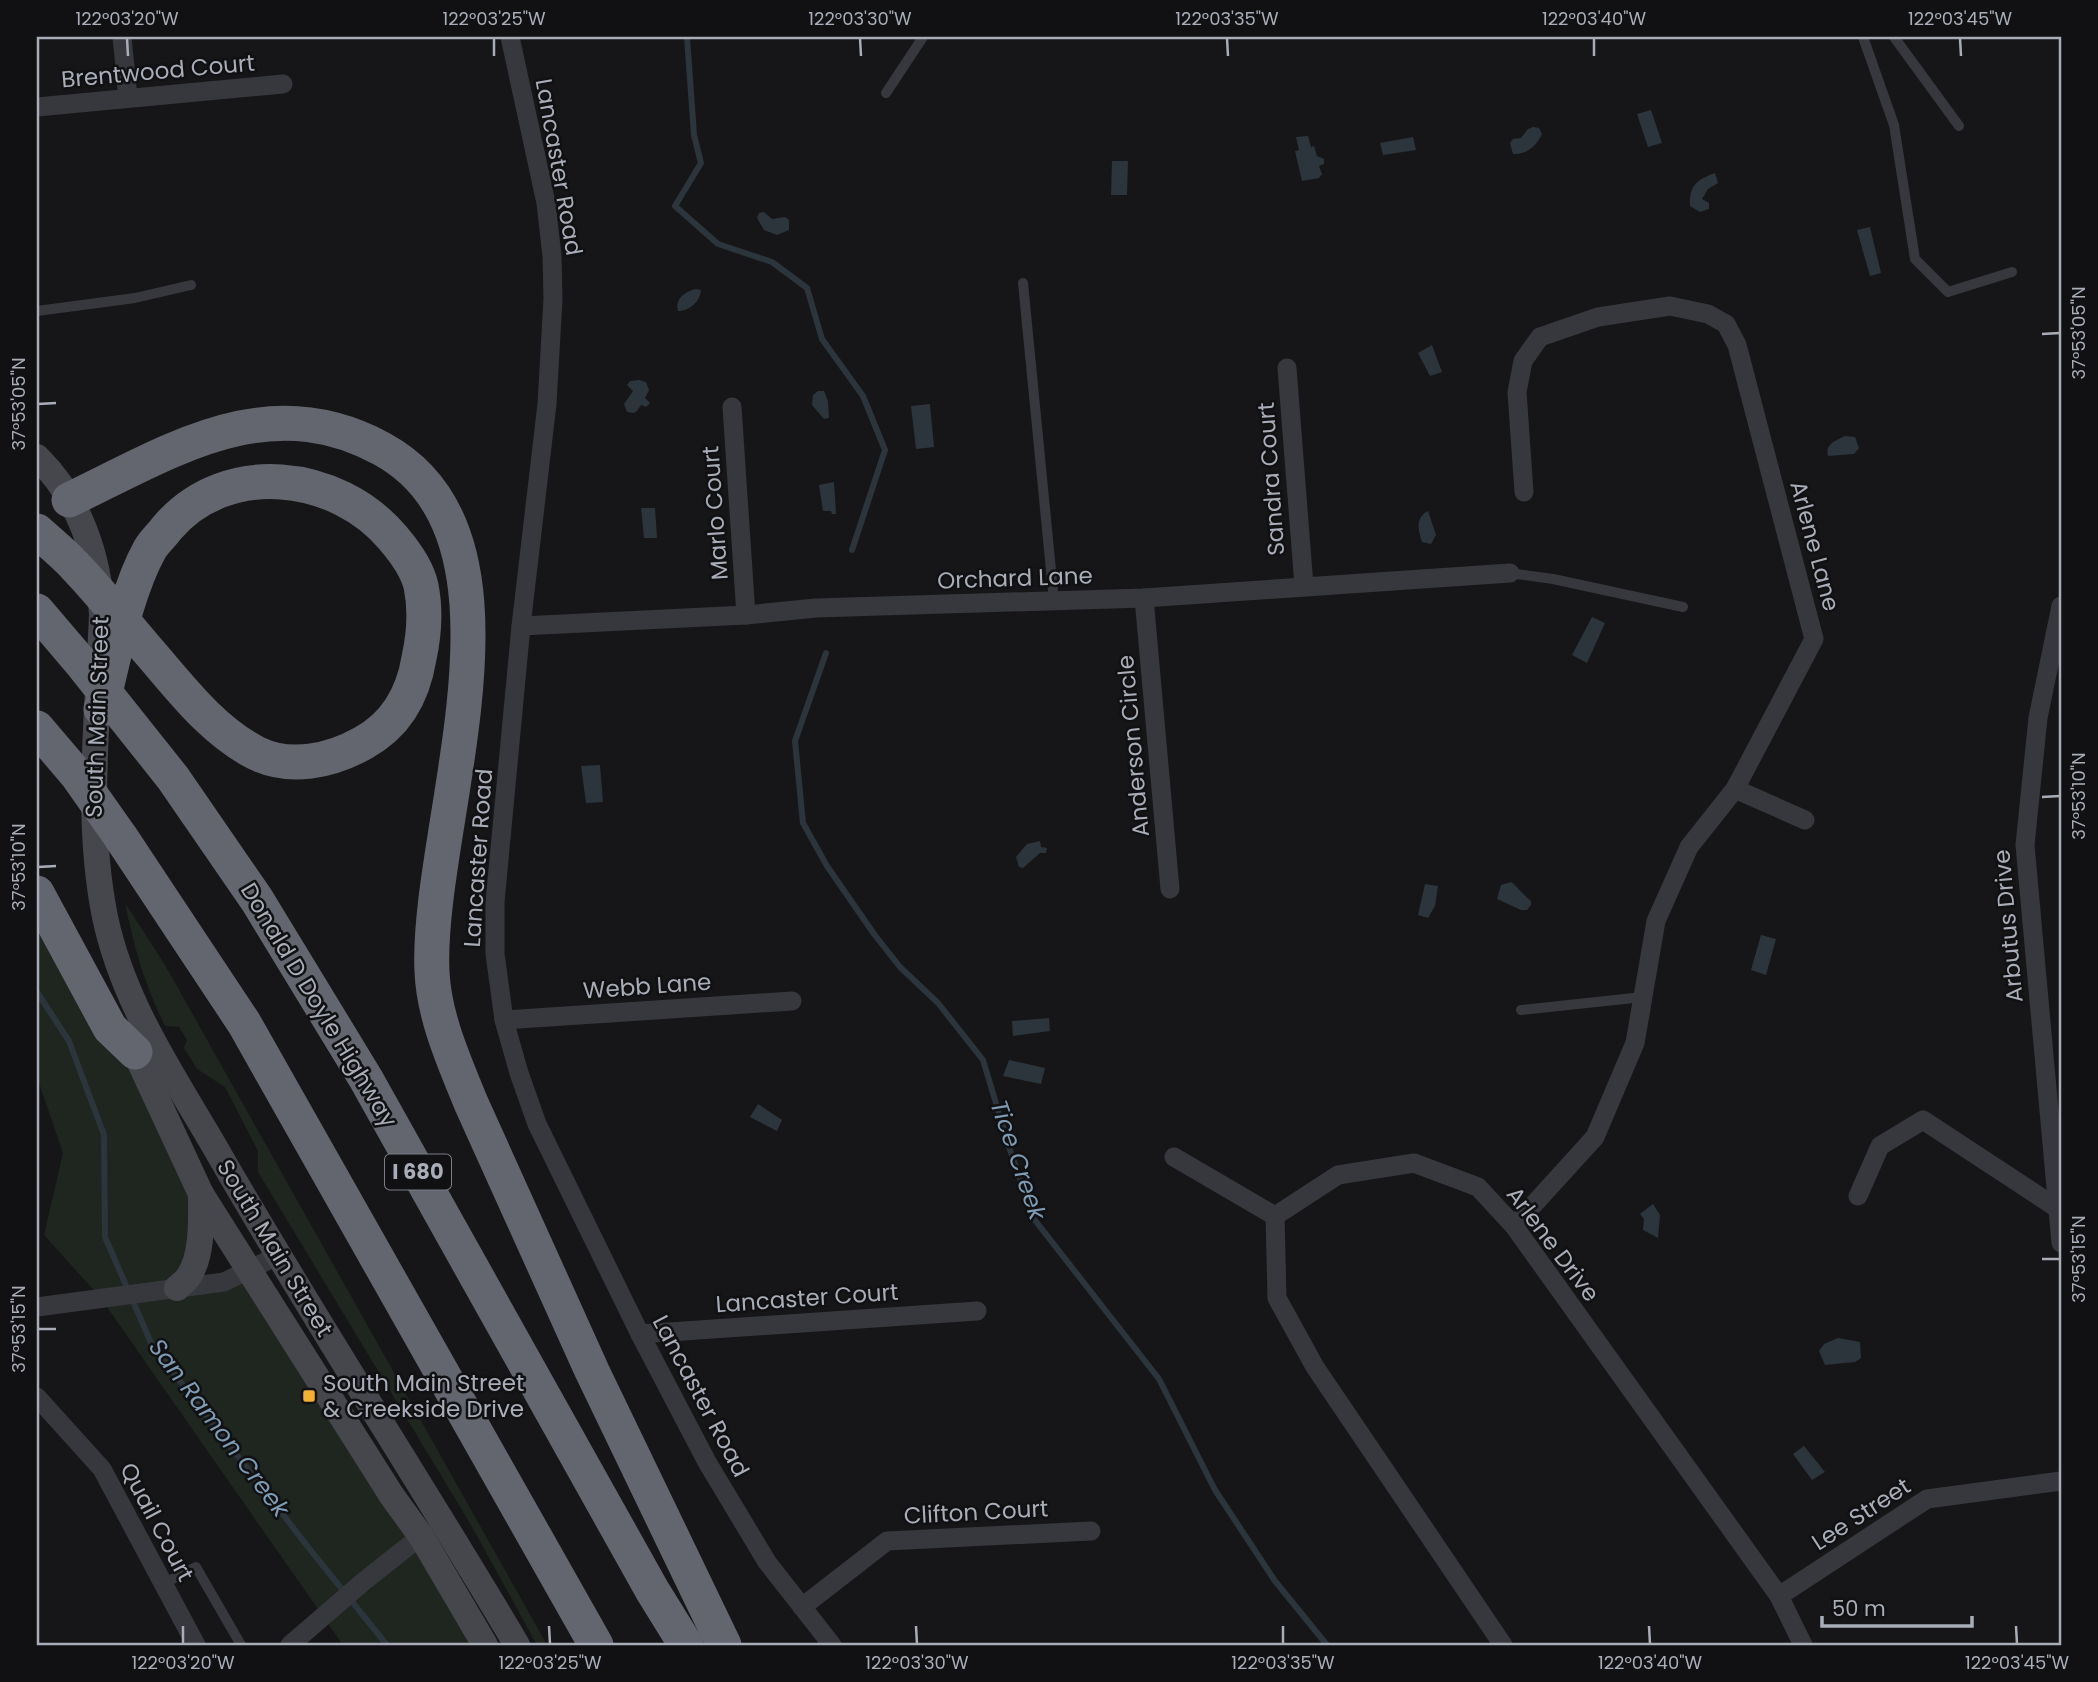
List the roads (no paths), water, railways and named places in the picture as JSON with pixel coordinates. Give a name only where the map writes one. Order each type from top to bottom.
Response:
[{"type":"highway","points":[[69,500],[183,445],[256,424],[292,422],[327,427],[363,439],[395,456],[421,480],[440,508],[452,531],[464,570],[470,629],[467,672],[434,922],[432,971],[437,1005],[471,1103],[593,1371],[724,1645]]},
{"type":"highway","points":[[37,531],[74,564],[179,687],[232,739],[260,755],[289,763],[327,758],[364,743],[392,721],[404,705],[411,692],[418,666],[424,619],[420,585],[411,561],[379,522],[359,506],[295,482],[245,483],[225,488],[192,505],[175,519],[151,547],[135,582],[110,720]]},
{"type":"highway","name":"Donald D Doyle Highway","points":[[37,611],[83,664],[110,720],[173,778],[257,900],[366,1079],[652,1590],[686,1645]]},
{"type":"highway","points":[[37,728],[78,775],[244,1023],[596,1645]]},
{"type":"highway","points":[[37,893],[110,1028],[140,1040]]},
{"type":"main road","name":"South Main Street","points":[[37,457],[58,482],[84,529],[95,559],[100,585],[110,720],[93,826],[97,873],[118,967],[140,1040],[201,1194],[392,1496],[421,1536],[485,1645]]},
{"type":"main road","name":"South Main Street","points":[[140,1040],[444,1521],[517,1645]]},
{"type":"main road","points":[[172,1289],[189,1276],[196,1258],[201,1230],[201,1194]]},
{"type":"street","points":[[122,37],[128,98]]},
{"type":"street","name":"Lancaster Road","points":[[510,37],[546,203],[554,299],[547,404],[521,626],[495,902],[495,954],[505,1020],[519,1073],[537,1124],[640,1334],[707,1462],[767,1562],[832,1645]]},
{"type":"street","name":"Brentwood Court","points":[[37,107],[283,84]]},
{"type":"street","name":"Arlene Lane","points":[[1514,1226],[1595,1137],[1635,1043],[1656,921],[1661,909],[1689,847],[1735,789],[1814,639],[1737,345],[1726,324],[1708,314],[1670,306],[1598,317],[1540,337],[1523,361],[1517,392],[1524,492]]},
{"type":"street","name":"Sandra Court","points":[[1287,368],[1304,586]]},
{"type":"street","name":"Marlo Court","points":[[732,407],[746,615]]},
{"type":"street","name":"Orchard Lane","points":[[521,626],[746,615],[816,608],[1144,598],[1510,573]]},
{"type":"street","name":"Anderson Circle","points":[[1144,598],[1170,889]]},
{"type":"street","name":"Arbutus Drive","points":[[2061,606],[2038,718],[2025,845],[2061,1243]]},
{"type":"street","points":[[1735,789],[1805,820]]},
{"type":"street","name":"Webb Lane","points":[[505,1020],[792,1000]]},
{"type":"street","points":[[1858,1196],[1880,1146],[1923,1120],[2057,1208]]},
{"type":"street","points":[[1174,1157],[1275,1216],[1277,1298],[1315,1367],[1503,1645]]},
{"type":"street","name":"Arlene Drive","points":[[1275,1216],[1338,1175],[1414,1163],[1478,1187],[1514,1226],[1779,1596],[1802,1645]]},
{"type":"street","points":[[37,1307],[224,1282],[277,1256]]},
{"type":"street","name":"Lancaster Court","points":[[640,1334],[977,1311]]},
{"type":"street","name":"Quail Court","points":[[37,1397],[102,1469],[196,1645]]},
{"type":"street","name":"Lee Street","points":[[1779,1596],[1927,1499],[2061,1481]]},
{"type":"street","name":"Clifton Court","points":[[802,1607],[887,1542],[1091,1531]]},
{"type":"street","points":[[290,1645],[421,1536]]},
{"type":"lane","points":[[886,93],[923,37]]},
{"type":"lane","points":[[1863,37],[1894,125],[1915,259],[1948,292],[2012,272]]},
{"type":"lane","points":[[1894,37],[1959,126]]},
{"type":"lane","points":[[1023,283],[1054,601]]},
{"type":"lane","points":[[37,311],[135,298],[191,285]]},
{"type":"lane","points":[[1510,573],[1553,579],[1683,607]]},
{"type":"lane","points":[[1521,1010],[1643,997]]},
{"type":"lane","points":[[163,1584],[197,1567],[241,1645]]},
{"type":"waterway","name":"Tice Creek","points":[[687,37],[694,135],[701,163],[675,206],[718,244],[772,262],[807,288],[822,339],[863,396],[885,450],[852,550]]},
{"type":"waterway","name":"Tice Creek","points":[[826,653],[795,741],[803,823],[827,866],[874,934],[900,967],[938,1003],[983,1060],[1034,1219],[1159,1379],[1215,1490],[1275,1581],[1327,1645]]},
{"type":"waterway","name":"San Ramon Creek","points":[[37,992],[69,1041],[104,1135],[105,1237],[152,1345],[387,1645]]},
{"type":"place","name":"South Main Street & Creekside Drive","points":[[309,1396]]}]
